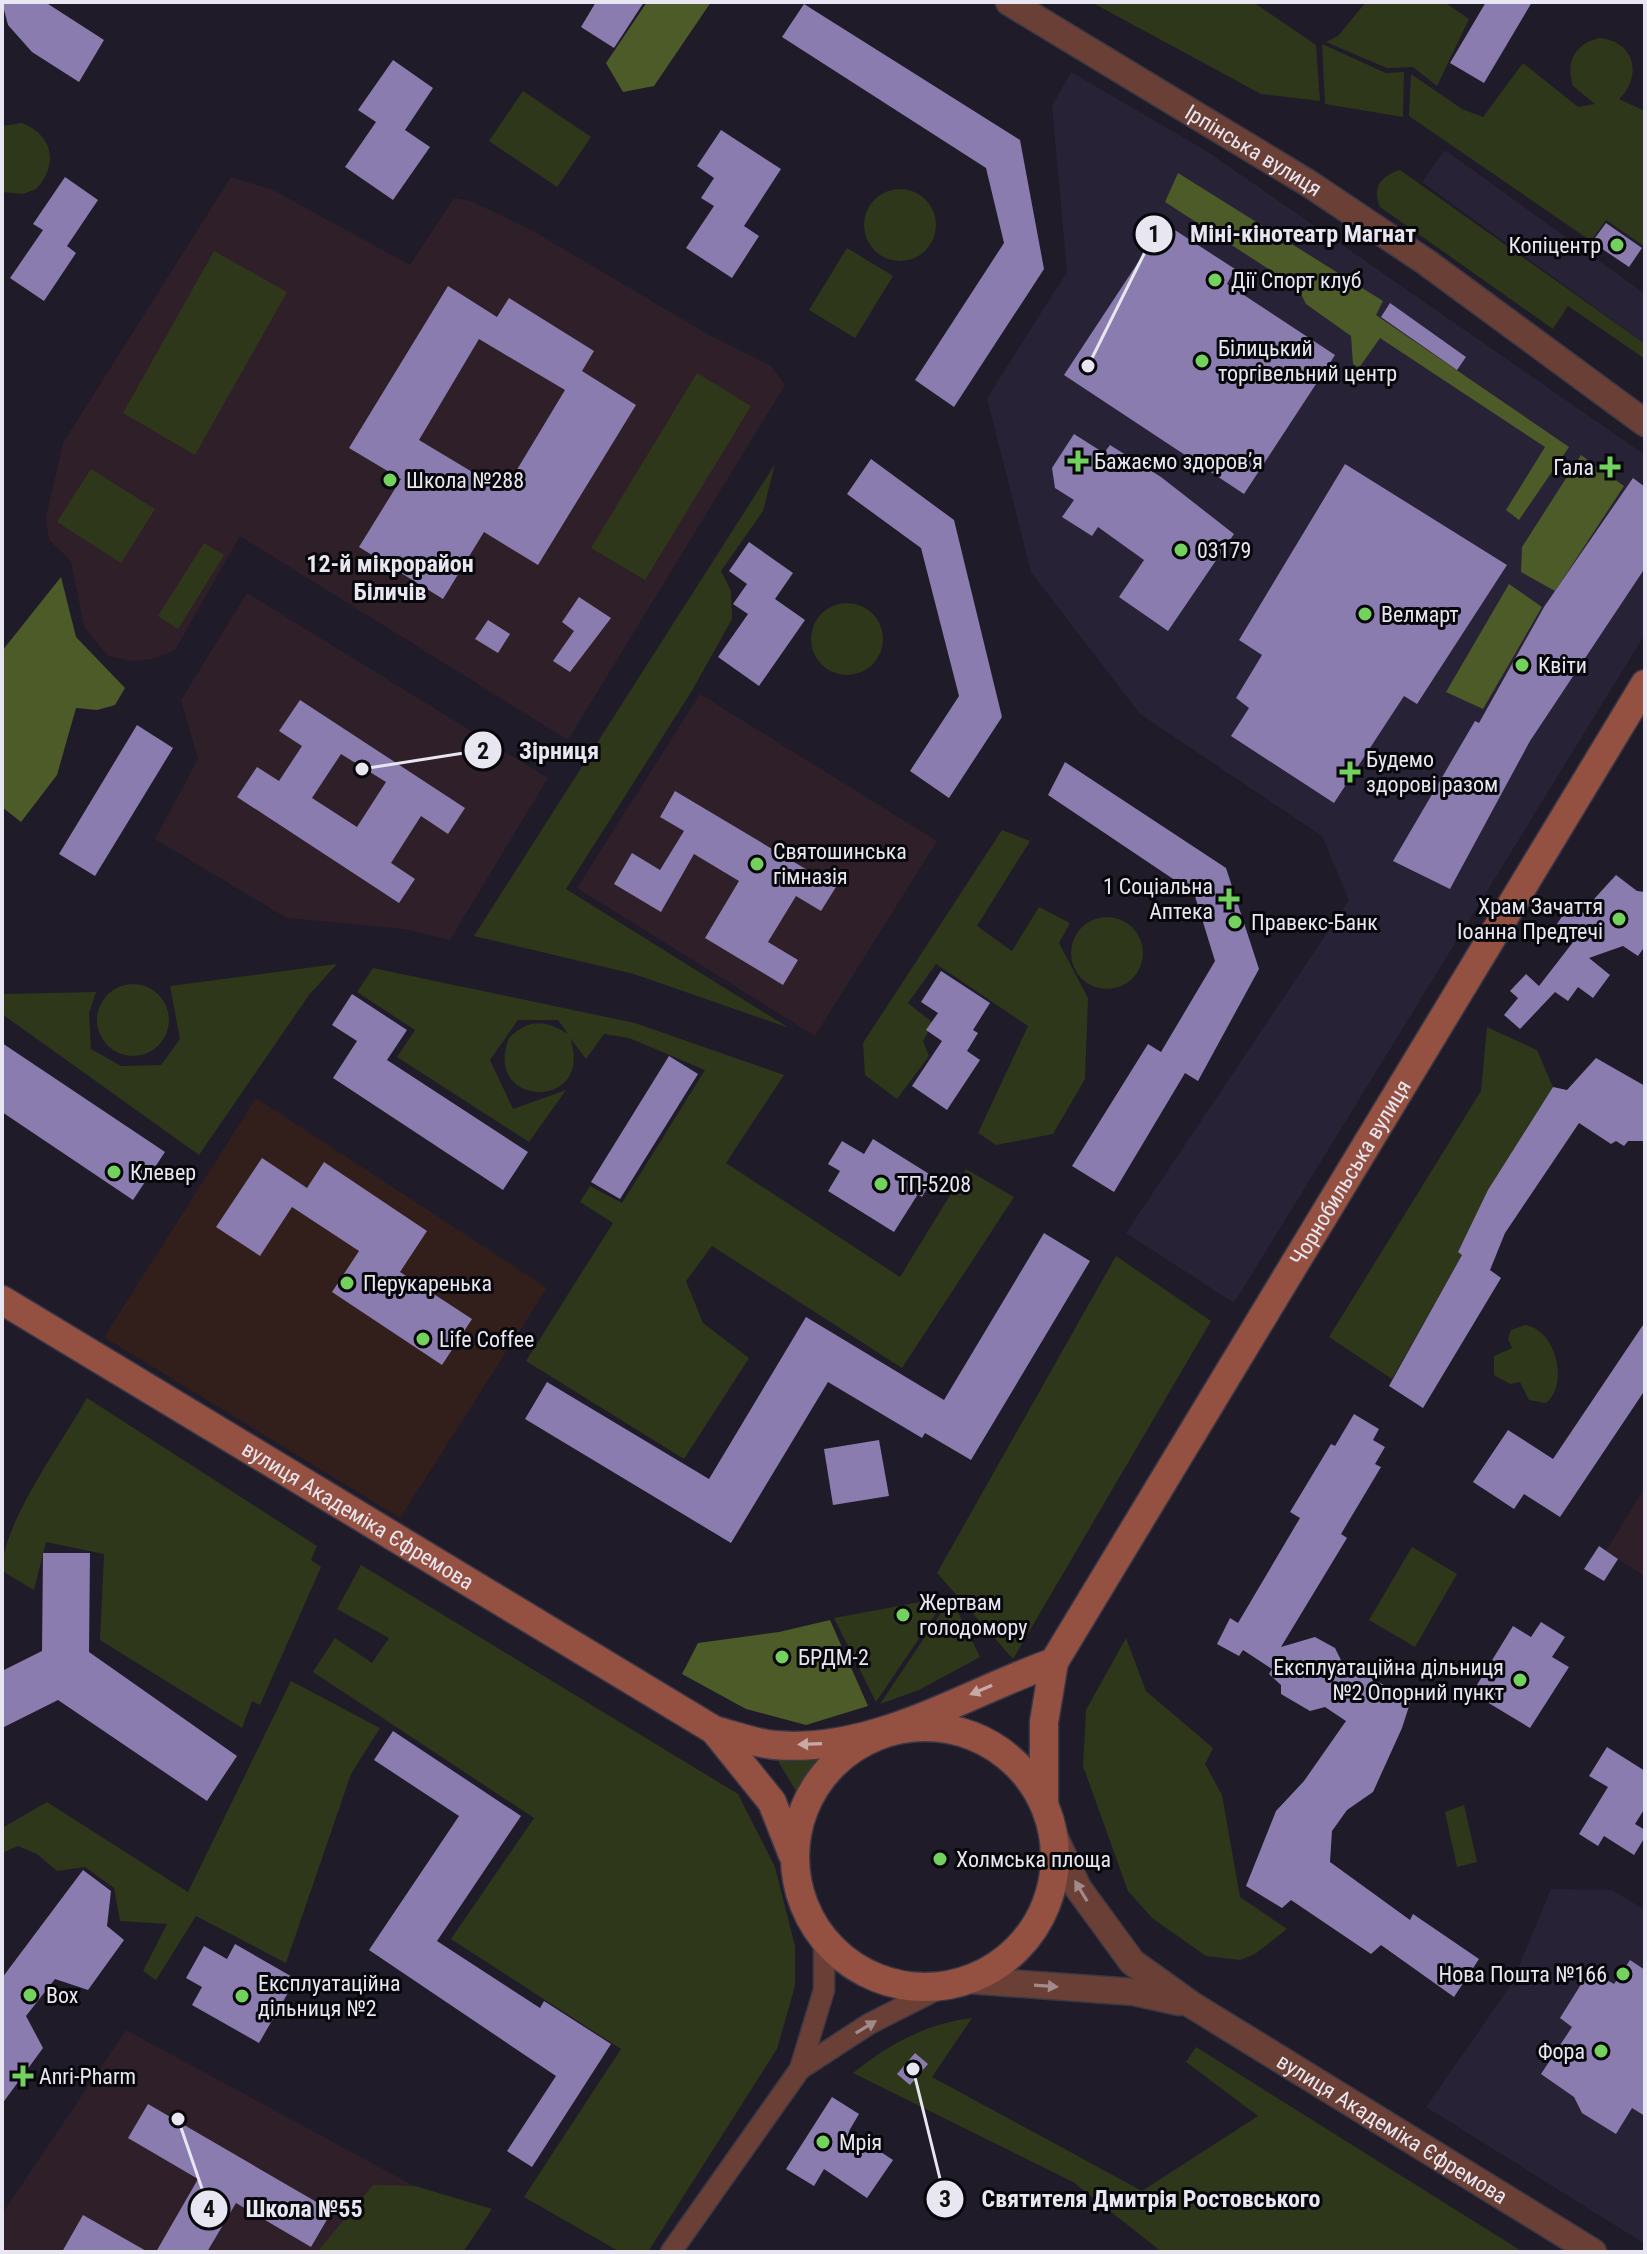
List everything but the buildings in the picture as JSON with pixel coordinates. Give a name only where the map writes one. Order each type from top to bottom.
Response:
[{"type":"main road","name":"Чорнобильська вулиця","points":[[1044,1803],[1044,1722],[1054,1662],[1645,684]]},
{"type":"main road","name":"вулиця Академіка Єфремова","points":[[2,1300],[714,1730],[773,1745],[830,1743],[887,1731]]},
{"type":"main road","points":[[887,1731],[924,1726],[961,1731],[984,1741],[1023,1771],[1044,1803],[1054,1836],[1050,1896],[1032,1932],[1004,1961],[956,1983],[900,1985],[882,1981],[858,1970],[824,1941],[802,1903],[794,1857],[800,1815],[819,1778],[849,1749],[887,1731],[1054,1662]]},
{"type":"main road","name":"вулиця Академіка Єфремова","points":[[714,1730],[772,1802],[794,1857]]},
{"type":"street","name":"Ірпінська вулиця","points":[[1009,2],[1308,183],[1426,262],[1645,423]]},
{"type":"street","name":"вулиця Академіка Єфремова","points":[[1054,1836],[1078,1888],[1132,1962],[1192,2005],[1593,2252]]},
{"type":"street","points":[[671,2252],[800,2069],[824,1990],[824,1941]]},
{"type":"street","name":"вулиця Академіка Єфремова","points":[[956,1983],[1134,1992],[1192,2005]]},
{"type":"street","points":[[800,2069],[869,2024],[956,1983]]},
{"type":"shaded area","points":[[1071,72],[1208,152],[1645,455],[1645,634],[1234,1303],[1126,1233],[1349,900],[1322,836],[1140,714],[1031,572],[987,398],[1067,272],[1052,106]]},
{"type":"shaded area","points":[[1445,150],[1645,294],[1645,344],[1422,182]]},
{"type":"shaded area","name":"Школа №288","points":[[231,177],[273,190],[410,265],[454,198],[471,201],[533,231],[711,336],[771,366],[785,385],[568,740],[240,536],[175,650],[153,659],[133,661],[108,656],[84,627],[71,561],[49,540],[46,517],[63,443]]},
{"type":"shaded area","points":[[247,593],[548,778],[450,940],[404,929],[287,918],[155,839],[198,759],[181,700]]},
{"type":"shaded area","name":"Святошинська гімназія","points":[[700,694],[937,841],[815,1036],[577,888]]},
{"type":"shaded area","points":[[256,1098],[547,1288],[400,1518],[104,1337]]},
{"type":"shaded area","points":[[1645,1487],[1645,1576],[1606,1551]]},
{"type":"shaded area","points":[[1551,1889],[1612,1890],[1645,1910],[1645,2244],[1426,2107],[1511,1985]]},
{"type":"shaded area","points":[[126,2030],[453,2207],[423,2252],[2,2252],[2,2214]]},
{"type":"green space","points":[[647,2],[711,2],[654,86],[623,92],[606,63]]},
{"type":"green space","points":[[1091,2],[1253,2],[1316,45],[1320,101],[1261,94]]},
{"type":"green space","points":[[1366,2],[1444,2],[1469,19],[1437,86],[1413,67],[1387,68],[1326,42],[1338,36]]},
{"type":"green space","points":[[1599,38],[1621,46],[1627,53],[1633,70],[1627,90],[1619,99],[1645,111],[1645,247],[1606,220],[1591,241],[1409,116],[1411,74],[1462,109],[1483,117],[1523,63],[1578,107],[1595,104],[1573,86],[1570,69],[1578,49]]},
{"type":"green space","points":[[1322,44],[1386,73],[1404,72],[1403,117],[1325,104]]},
{"type":"green space","points":[[523,91],[591,137],[557,187],[489,141]]},
{"type":"green space","points":[[22,123],[32,128],[46,143],[50,161],[48,170],[36,189],[23,194],[2,192],[2,126]]},
{"type":"green space","points":[[1400,170],[1645,344],[1645,359],[1568,306],[1553,329],[1380,207],[1377,194],[1380,184],[1387,176]]},
{"type":"green space","points":[[1178,173],[1383,301],[1376,315],[1569,447],[1519,520],[1506,510],[1545,447],[1380,338],[1359,368],[1353,364],[1351,336],[1306,304],[1298,288],[1165,202]]},
{"type":"green space","points":[[900,189],[920,195],[930,205],[936,225],[930,245],[920,255],[900,261],[880,255],[870,245],[864,225],[870,205],[880,195]]},
{"type":"green space","points":[[847,248],[893,276],[855,338],[809,310]]},
{"type":"green space","points":[[214,251],[287,292],[195,455],[123,413]]},
{"type":"green space","points":[[697,373],[751,406],[645,580],[591,548]]},
{"type":"green space","points":[[1581,455],[1624,486],[1555,591],[1521,572],[1522,547]]},
{"type":"green space","points":[[775,464],[763,511],[721,571],[731,591],[732,619],[693,689],[566,889],[789,1028],[634,974],[474,936]]},
{"type":"green space","points":[[91,469],[155,509],[121,563],[57,522]]},
{"type":"green space","points":[[204,543],[224,555],[178,629],[158,616]]},
{"type":"green space","points":[[61,577],[76,637],[125,688],[115,705],[97,710],[76,708],[57,775],[21,822],[2,807],[2,651]]},
{"type":"green space","points":[[1509,584],[1542,607],[1483,709],[1446,692]]},
{"type":"green space","points":[[847,603],[867,609],[877,619],[883,639],[877,659],[867,669],[847,675],[827,669],[817,659],[811,639],[817,619],[827,609]]},
{"type":"green space","points":[[1002,830],[1030,841],[977,926],[1012,951],[1039,907],[1070,923],[1059,943],[1088,998],[1085,1079],[1053,1134],[996,1145],[978,1133],[1028,1026],[936,964],[908,1003],[933,1023],[923,1041],[929,1056],[897,1099],[865,1075],[863,1043]]},
{"type":"green space","points":[[1107,917],[1127,923],[1137,933],[1143,953],[1137,973],[1127,983],[1107,989],[1087,983],[1077,973],[1071,953],[1077,933],[1087,923]]},
{"type":"green space","points":[[337,964],[309,995],[199,1155],[2,1014],[4,994],[96,992],[89,1013],[91,1049],[121,1066],[161,1065],[180,1039],[170,986]]},
{"type":"green space","points":[[373,968],[635,1023],[784,1075],[726,1163],[900,1277],[966,1169],[1014,1197],[902,1368],[712,1246],[686,1281],[703,1323],[749,1358],[684,1459],[526,1361],[613,1223],[580,1202],[590,1186],[622,1203],[705,1070],[629,1038],[604,1034],[586,1059],[570,1038],[574,1062],[568,1079],[555,1089],[539,1092],[523,1088],[510,1078],[505,1061],[509,1038],[524,1027],[538,1023],[568,1034],[558,1020],[518,1020],[490,1060],[513,1109],[566,1090],[529,1142],[397,1057],[415,1030],[357,992]]},
{"type":"green space","points":[[133,984],[153,990],[163,1000],[169,1020],[163,1040],[153,1050],[133,1056],[113,1050],[103,1040],[97,1020],[103,1000],[113,990]]},
{"type":"green space","points":[[1487,1027],[1537,1050],[1553,1087],[1504,1165],[1458,1251],[1462,1255],[1392,1379],[1329,1337],[1481,1091]]},
{"type":"green space","points":[[1116,1256],[1211,1321],[1013,1659],[937,1573]]},
{"type":"green space","points":[[1525,1325],[1544,1336],[1556,1358],[1557,1383],[1546,1403],[1529,1400],[1520,1382],[1510,1384],[1494,1375],[1494,1356],[1512,1348],[1508,1339],[1511,1330]]},
{"type":"green space","points":[[87,1398],[317,1546],[311,1560],[321,1567],[260,1705],[252,1701],[242,1728],[100,1640],[104,1554],[46,1542],[34,1590],[2,1571],[5,1552],[22,1507]]},
{"type":"green space","points":[[1412,1547],[1457,1574],[1415,1647],[1369,1620]]},
{"type":"green space","points":[[361,1565],[738,1794],[775,1867],[795,1946],[795,1986],[777,2049],[648,2252],[620,2252],[524,2197],[621,2049],[451,1939],[534,1818],[313,1672],[335,1638],[372,1663],[389,1638],[337,1609]]},
{"type":"green space","points":[[947,1597],[876,1702],[834,1618]]},
{"type":"green space","points":[[951,1598],[980,1657],[919,1690],[880,1704]]},
{"type":"green space","points":[[830,1620],[868,1706],[806,1725],[746,1709],[682,1674],[698,1643],[779,1632]]},
{"type":"green space","points":[[1126,1638],[1146,1691],[1213,1748],[1205,1764],[1222,1795],[1240,1897],[1287,1929],[1255,1954],[1240,1960],[1206,1956],[1152,1918],[1128,1891],[1083,1766],[1086,1710]]},
{"type":"green space","points":[[291,1681],[380,1728],[351,1774],[286,1963],[196,1916],[156,1980],[143,1971],[167,1924],[120,1921],[114,1888],[85,1867],[57,1871],[37,1854],[18,1846],[2,1853],[2,1828],[47,1802],[188,1892]]},
{"type":"green space","points":[[774,1754],[818,1760],[797,1793]]},
{"type":"green space","points":[[1464,1805],[1477,1862],[1457,1867],[1445,1812]]},
{"type":"green space","points":[[972,2018],[932,2077],[1142,2191],[1258,2116],[1186,2062],[1196,2047],[1523,2252],[1162,2252],[1073,2182],[853,2073],[880,2053],[923,2030]]},
{"type":"green space","points":[[373,2185],[415,2186],[492,2209],[463,2252],[317,2252]]},
{"type":"place","name":"Копіцентр","points":[[1617,245]]},
{"type":"place","name":"Дії Спорт клуб","points":[[1215,280]]},
{"type":"place","name":"Білицький торгівельний центр","points":[[1202,361]]},
{"type":"place","name":"Міні-кінотеатр Магнат","points":[[1088,366]]},
{"type":"place","name":"Бажаємо здоровʼя","points":[[1078,461]]},
{"type":"place","name":"Гала","points":[[1610,467]]},
{"type":"place","name":"Школа №288","points":[[390,480]]},
{"type":"place","name":"03179","points":[[1181,550]]},
{"type":"place","name":"Велмарт","points":[[1365,614]]},
{"type":"place","name":"Квіти","points":[[1522,665]]},
{"type":"place","name":"Зірниця","points":[[362,769]]},
{"type":"place","name":"Будемо здорові разом","points":[[1350,772]]},
{"type":"place","name":"Святошинська гімназія","points":[[757,864]]},
{"type":"place","name":"1 Соціальна Аптека","points":[[1229,899]]},
{"type":"place","name":"Храм Зачаття Іоанна Предтечі","points":[[1619,919]]},
{"type":"place","name":"Правекс-Банк","points":[[1235,922]]},
{"type":"place","name":"Клевер","points":[[114,1172]]},
{"type":"place","name":"ТП-5208","points":[[881,1184]]},
{"type":"place","name":"Перукаренька","points":[[347,1283]]},
{"type":"place","name":"Life Coffee","points":[[423,1339]]},
{"type":"place","name":"Жертвам голодомору","points":[[903,1615]]},
{"type":"place","name":"БРДМ-2","points":[[782,1657]]},
{"type":"place","name":"Експлуатаційна дільниця №2 Опорний пункт","points":[[1520,1680]]},
{"type":"place","name":"Холмська площа","points":[[940,1859]]},
{"type":"place","name":"Нова Пошта №166","points":[[1623,1974]]},
{"type":"place","name":"Box","points":[[30,1995]]},
{"type":"place","name":"Експлуатаційна дільниця №2","points":[[242,1996]]},
{"type":"place","name":"Фора","points":[[1601,2051]]},
{"type":"place","name":"Святителя Дмитрія Ростовського","points":[[913,2069]]},
{"type":"place","name":"Anri-Pharm","points":[[23,2076]]},
{"type":"place","name":"Школа №55","points":[[178,2119]]},
{"type":"place","name":"Мрія","points":[[823,2142]]},
{"type":"district","name":"12-й мікрорайон Біличів","points":[[390,578]]}]
